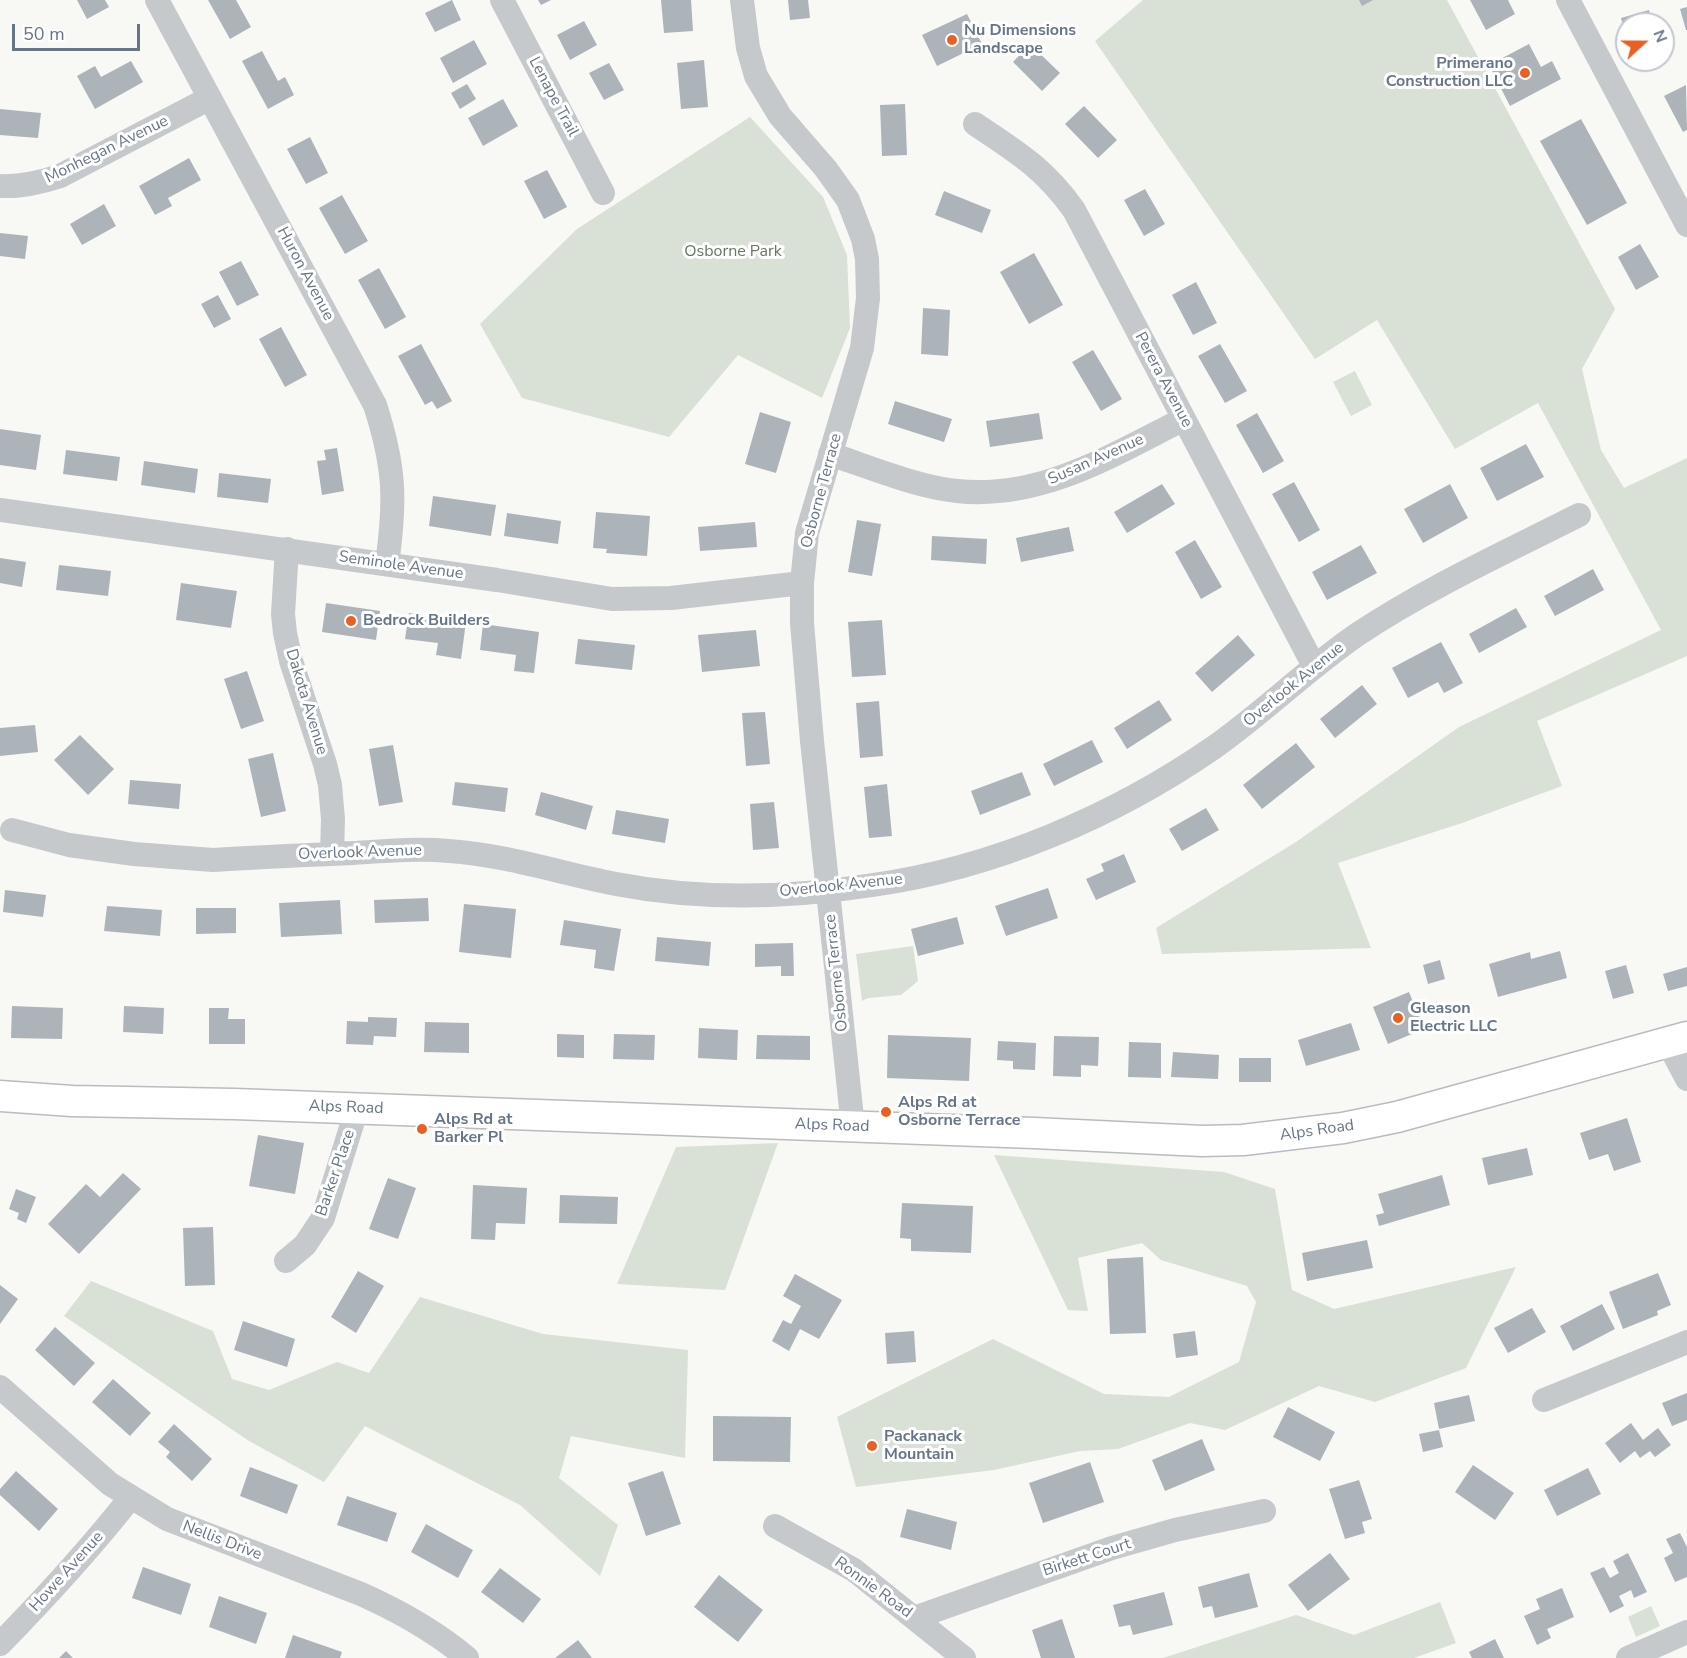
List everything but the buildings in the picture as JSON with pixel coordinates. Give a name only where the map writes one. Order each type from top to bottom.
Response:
[{"type":"main road","name":"Alps Road","points":[[0,1096],[72,1101],[357,1108],[1202,1141],[1296,1135],[1397,1117],[1678,1040]]},
{"type":"street","name":"Huron Avenue","points":[[157,0],[375,405],[391,462],[394,497],[387,564]]},
{"type":"street","name":"Lenape Trail","points":[[502,0],[603,193]]},
{"type":"street","name":"Osborne Terrace","points":[[742,0],[748,48],[756,76],[780,116],[826,169],[848,200],[863,239],[867,259],[868,298],[862,348],[807,533],[802,584],[803,635],[853,1127]]},
{"type":"street","points":[[1568,0],[1679,193],[1687,225]]},
{"type":"street","name":"Monhegan Avenue","points":[[0,186],[39,183],[60,176],[210,98]]},
{"type":"street","name":"Perera Avenue","points":[[975,124],[1035,165],[1057,186],[1074,210],[1314,666]]},
{"type":"street","name":"Susan Avenue","points":[[830,454],[929,486],[984,493],[1041,485],[1070,475],[1184,419]]},
{"type":"street","name":"Seminole Avenue","points":[[0,510],[286,549],[612,599],[671,598],[802,584]]},
{"type":"street","name":"Overlook Avenue","points":[[12,830],[69,845],[189,859],[213,860],[447,850],[487,855],[610,883],[675,892],[732,895],[828,891],[917,878],[1012,850],[1065,830],[1146,789],[1212,748],[1257,715],[1314,666],[1357,635],[1403,606],[1579,515]]},
{"type":"street","name":"Dakota Avenue","points":[[286,549],[285,633],[291,661],[330,785],[333,819],[332,854]]},
{"type":"street","points":[[1678,1040],[1687,1079]]},
{"type":"street","name":"Barker Place","points":[[286,1261],[305,1245],[322,1218],[357,1108]]},
{"type":"street","points":[[1544,1400],[1687,1342]]},
{"type":"street","name":"Nellis Drive","points":[[0,1388],[110,1485],[167,1520],[390,1607],[436,1634],[467,1658]]},
{"type":"street","name":"Howe Avenue","points":[[0,1644],[76,1563],[131,1497]]},
{"type":"street","name":"Birkett Court","points":[[914,1618],[1112,1548],[1175,1530],[1264,1511]]},
{"type":"street","name":"Ronnie Road","points":[[775,1526],[854,1570],[964,1658]]},
{"type":"street","points":[[1628,1658],[1687,1632]]},
{"type":"green space","points":[[1143,0],[1447,0],[1615,309],[1582,369],[1601,450],[1624,488],[1687,458],[1687,656],[1537,721],[1562,786],[1462,823],[1338,863],[1371,948],[1162,954],[1156,928],[1296,842],[1459,727],[1661,630],[1538,403],[1455,449],[1377,320],[1315,359],[1095,41]]},
{"type":"green space","name":"Osborne Park","points":[[750,117],[823,197],[847,255],[850,328],[822,398],[738,355],[669,437],[522,398],[480,324],[577,229]]},
{"type":"green space","points":[[1355,371],[1372,405],[1351,416],[1333,382]]},
{"type":"green space","points":[[913,946],[918,981],[901,995],[868,998],[862,1001],[856,954]]},
{"type":"green space","points":[[778,1143],[725,1290],[617,1284],[676,1147]]},
{"type":"green space","points":[[994,1155],[1224,1172],[1275,1189],[1292,1290],[1334,1309],[1516,1267],[1466,1368],[1375,1402],[1319,1386],[1225,1430],[1190,1423],[1118,1449],[1080,1451],[994,1470],[856,1487],[837,1417],[993,1339],[1104,1394],[1169,1397],[1239,1362],[1256,1302],[1247,1286],[1161,1260],[1142,1243],[1078,1258],[1088,1311],[1068,1310]]},
{"type":"green space","points":[[91,1281],[213,1331],[232,1379],[269,1390],[337,1362],[369,1373],[420,1297],[543,1334],[688,1350],[685,1458],[571,1436],[559,1478],[618,1525],[600,1576],[520,1505],[365,1426],[324,1482],[249,1441],[64,1316]]},
{"type":"green space","points":[[1440,1602],[1456,1643],[1414,1658],[1163,1658],[1296,1615],[1354,1635]]},
{"type":"green space","points":[[1651,1606],[1660,1626],[1636,1637],[1628,1617]]},
{"type":"place","name":"Nu Dimensions Landscape","points":[[952,40]]},
{"type":"place","name":"Primerano Construction LLC","points":[[1525,73]]},
{"type":"place","name":"Bedrock Builders","points":[[351,621]]},
{"type":"place","name":"Gleason Electric LLC","points":[[1398,1018]]},
{"type":"place","name":"Alps Rd at Osborne Terrace","points":[[886,1112]]},
{"type":"place","name":"Alps Rd at Barker Pl","points":[[422,1129]]},
{"type":"place","name":"Packanack Mountain","points":[[872,1446]]}]
